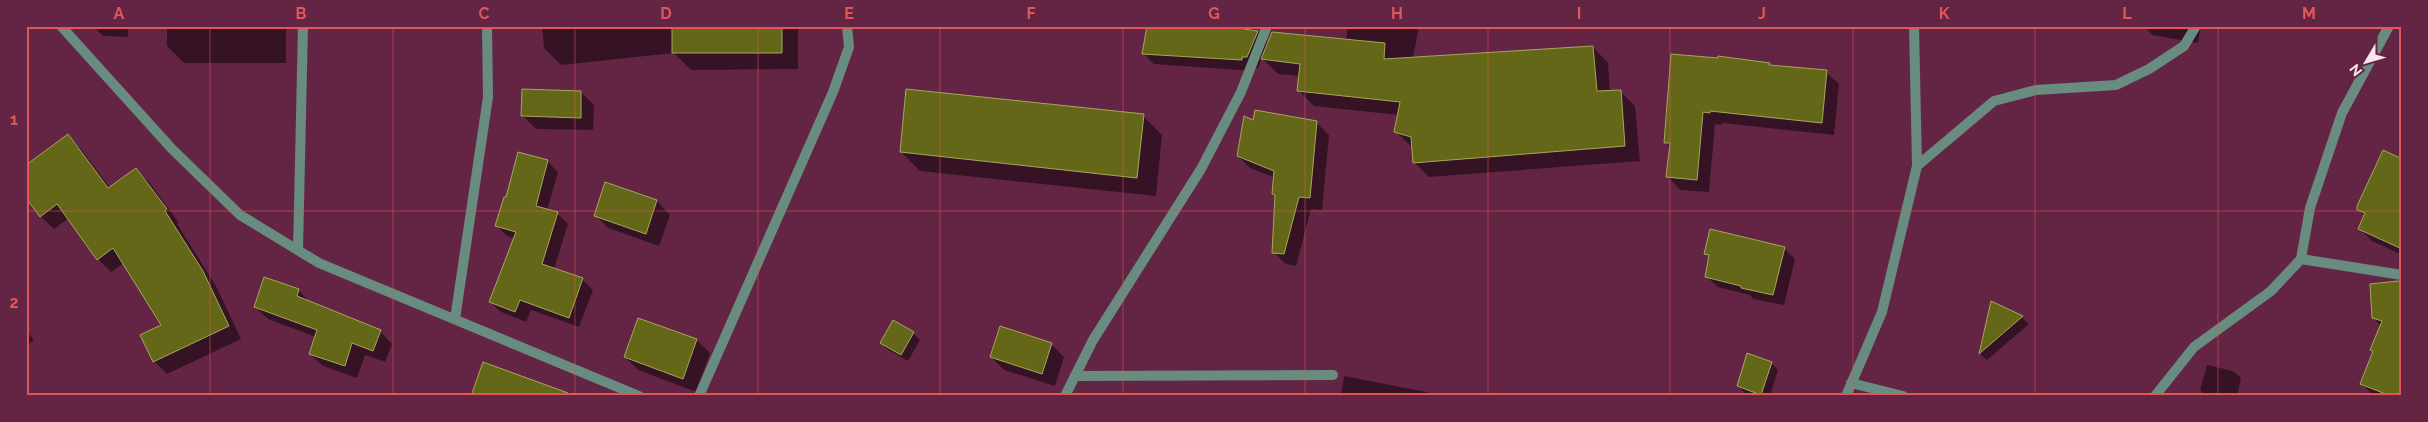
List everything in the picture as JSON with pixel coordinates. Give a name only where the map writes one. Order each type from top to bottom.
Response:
[{"type":"street","points":[[61,26],[172,148],[240,215],[319,263],[639,396]]},
{"type":"street","points":[[298,250],[303,26]]},
{"type":"street","points":[[455,319],[488,97],[487,26]]},
{"type":"street","points":[[699,396],[834,92],[849,47],[847,26]]},
{"type":"street","points":[[1065,396],[1093,340],[1201,169],[1241,92],[1267,26]]},
{"type":"street","points":[[1846,396],[1882,312],[1917,166],[1914,26]]},
{"type":"street","points":[[1917,166],[1994,101],[2036,90],[2116,85],[2149,70],[2184,46],[2196,26]]},
{"type":"street","points":[[2155,396],[2194,347],[2271,291],[2301,259],[2310,208],[2342,112],[2389,26]]},
{"type":"street","points":[[2301,259],[2402,275]]},
{"type":"street","points":[[1074,376],[1333,375]]},
{"type":"street","points":[[1852,383],[1903,396]]},
{"type":"building","points":[[672,26],[782,26],[782,53],[672,53]]},
{"type":"building","points":[[1147,26],[1244,26],[1244,29],[1258,31],[1247,57],[1242,57],[1242,60],[1142,54]]},
{"type":"building","points":[[1272,32],[1385,43],[1384,59],[1593,46],[1597,91],[1621,90],[1625,146],[1413,163],[1411,137],[1394,132],[1400,102],[1297,91],[1300,64],[1261,59]]},
{"type":"building","points":[[1671,54],[1718,58],[1718,56],[1770,63],[1769,65],[1827,70],[1822,123],[1710,111],[1710,113],[1703,112],[1697,180],[1666,177],[1670,143],[1664,143]]},
{"type":"building","points":[[522,89],[581,91],[581,118],[521,116]]},
{"type":"building","points":[[906,89],[1144,114],[1137,178],[900,152]]},
{"type":"building","points":[[1255,110],[1317,121],[1310,198],[1299,197],[1284,254],[1272,253],[1275,195],[1272,194],[1274,171],[1237,156],[1244,116],[1253,120]]},
{"type":"building","points":[[68,134],[108,188],[136,168],[167,209],[165,211],[203,271],[229,326],[153,362],[140,335],[161,325],[113,248],[97,260],[57,204],[40,217],[26,198],[26,165]]},
{"type":"building","points":[[2383,150],[2402,159],[2402,249],[2358,229],[2365,213],[2357,210],[2357,206]]},
{"type":"building","points":[[518,152],[548,160],[536,206],[558,212],[542,264],[583,278],[569,318],[520,300],[515,312],[489,302],[516,232],[495,226],[504,197],[506,197]]},
{"type":"building","points":[[605,182],[657,200],[646,234],[594,216]]},
{"type":"building","points":[[1710,229],[1785,247],[1773,295],[1705,277],[1709,255],[1704,254]]},
{"type":"building","points":[[264,277],[299,289],[297,296],[381,330],[373,351],[352,343],[345,366],[309,354],[317,330],[254,307]]},
{"type":"building","points":[[2402,282],[2402,396],[2391,396],[2360,384],[2373,351],[2370,350],[2382,321],[2372,318],[2370,284]]},
{"type":"building","points":[[1991,301],[2023,316],[1979,354]]},
{"type":"building","points":[[638,318],[697,339],[683,379],[624,357]]},
{"type":"building","points":[[893,320],[914,332],[901,355],[880,343]]},
{"type":"building","points":[[1000,326],[1052,343],[1042,374],[990,357]]},
{"type":"building","points":[[1747,353],[1772,362],[1761,395],[1737,386]]},
{"type":"building","points":[[483,362],[568,393],[567,396],[471,396]]}]
